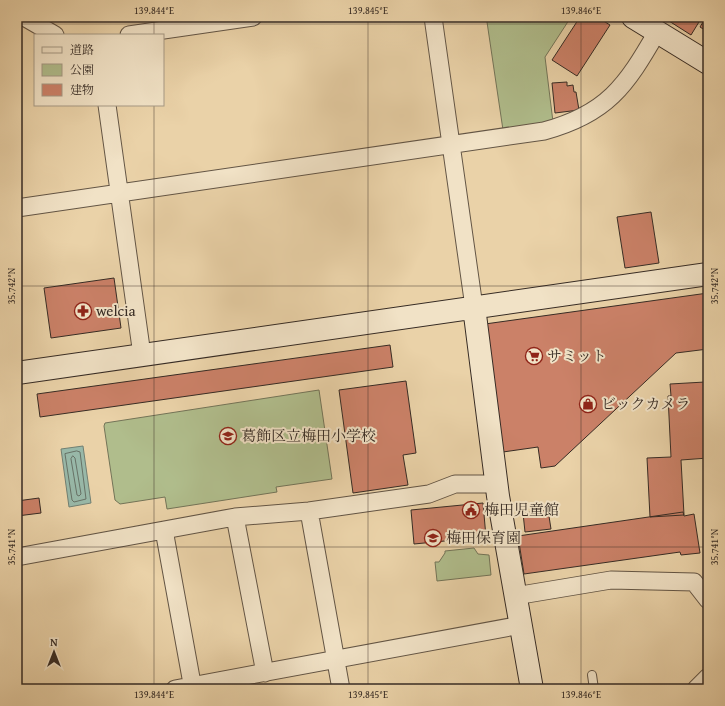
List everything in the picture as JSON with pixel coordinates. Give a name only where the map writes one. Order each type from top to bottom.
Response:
[{"type":"street","points":[[24,17],[53,34]]},
{"type":"street","points":[[136,34],[253,17]]},
{"type":"street","points":[[433,17],[474,306],[497,484],[532,689]]},
{"type":"street","points":[[633,17],[708,63]]},
{"type":"street","points":[[17,208],[544,131],[566,125],[588,115],[618,92],[630,77],[657,32]]},
{"type":"street","points":[[107,106],[142,355]]},
{"type":"street","points":[[17,373],[474,306],[708,274]]},
{"type":"street","points":[[17,557],[235,517],[309,511],[429,494],[455,484],[497,484]]},
{"type":"street","points":[[309,511],[342,689]]},
{"type":"street","points":[[235,517],[265,673]]},
{"type":"street","points":[[164,530],[193,688]]},
{"type":"street","points":[[515,596],[611,580],[694,582],[708,600]]},
{"type":"street","points":[[175,689],[193,688],[520,625]]},
{"type":"street","points":[[696,689],[708,677]]},
{"type":"lane","points":[[592,675],[594,689]]},
{"type":"green space","points":[[490,17],[571,17],[545,57],[553,122],[503,130],[487,22]]},
{"type":"green space","points":[[319,390],[332,479],[276,487],[277,492],[167,509],[165,497],[120,504],[115,500],[104,426],[105,423]]},
{"type":"green space","points":[[474,548],[478,554],[489,555],[491,575],[437,581],[435,562],[439,562],[445,551]]},
{"type":"water","points":[[83,446],[91,503],[69,507],[61,449]]},
{"type":"building","points":[[580,17],[597,17],[610,25],[577,76],[552,60]]},
{"type":"building","points":[[672,17],[702,17],[691,35],[669,21]]},
{"type":"building","points":[[706,17],[708,17],[708,32],[700,27]]},
{"type":"building","points":[[567,82],[567,86],[573,85],[574,92],[576,92],[579,110],[555,113],[552,83]]},
{"type":"building","points":[[651,212],[659,263],[625,268],[617,217]]},
{"type":"building","points":[[114,278],[121,328],[51,338],[44,288]]},
{"type":"building","points":[[708,293],[708,349],[676,353],[555,466],[541,468],[538,447],[503,452],[485,324]]},
{"type":"building","points":[[390,345],[393,367],[40,417],[37,394]]},
{"type":"building","points":[[406,381],[416,453],[403,455],[408,485],[353,493],[339,390]]},
{"type":"building","points":[[705,382],[708,458],[681,460],[684,515],[650,517],[647,458],[671,457],[668,396],[671,396],[670,384]]},
{"type":"building","points":[[39,498],[41,513],[17,516],[17,501]]},
{"type":"building","points":[[483,503],[486,537],[414,544],[411,510]]},
{"type":"building","points":[[548,510],[551,529],[525,532],[523,513]]},
{"type":"building","points":[[683,512],[684,516],[694,514],[700,553],[681,555],[680,552],[524,574],[518,536]]},
{"type":"place","name":"welcia","points":[[83,311]]},
{"type":"place","name":"サミット","points":[[534,356]]},
{"type":"place","name":"ビックカメラ","points":[[588,404]]},
{"type":"place","name":"葛飾区立梅田小学校","points":[[228,436]]},
{"type":"place","name":"梅田児童館","points":[[471,510]]},
{"type":"place","name":"梅田保育園","points":[[433,538]]}]
